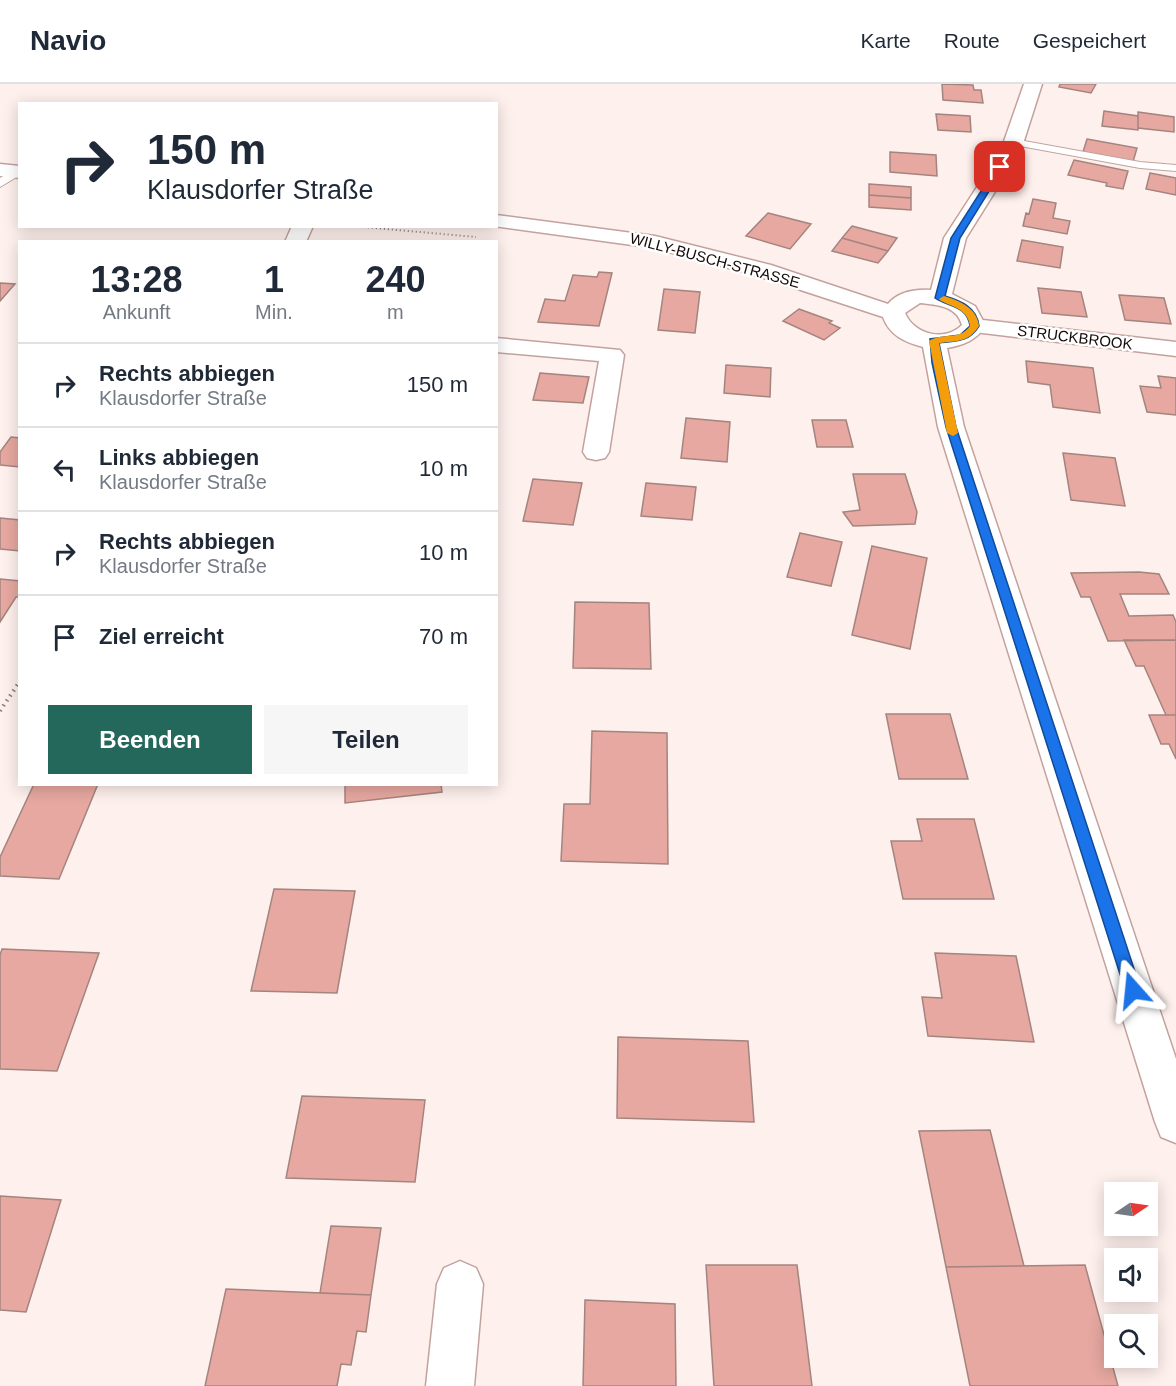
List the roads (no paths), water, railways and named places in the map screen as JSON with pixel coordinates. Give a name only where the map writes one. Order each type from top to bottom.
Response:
[{"type":"street","points":[[940,298],[955,238],[1013,142],[1033,84]]},
{"type":"street","name":"WILLY-BUSCH-STRASSE","points":[[498,221],[655,242],[763,270],[893,313]]},
{"type":"street","points":[[920,296],[940,298],[967,309],[973,317],[974,326],[962,338],[934,341],[908,333],[898,326],[893,313],[897,305],[920,296]]},
{"type":"street","name":"STRUCKBROOK","points":[[974,326],[1176,349]]},
{"type":"street","points":[[934,341],[951,427],[1176,1122]]},
{"type":"street","points":[[498,345],[612,355],[596,452]]},
{"type":"street","points":[[450,1386],[460,1284]]},
{"type":"lane","points":[[1013,142],[1140,165],[1176,168]]}]
